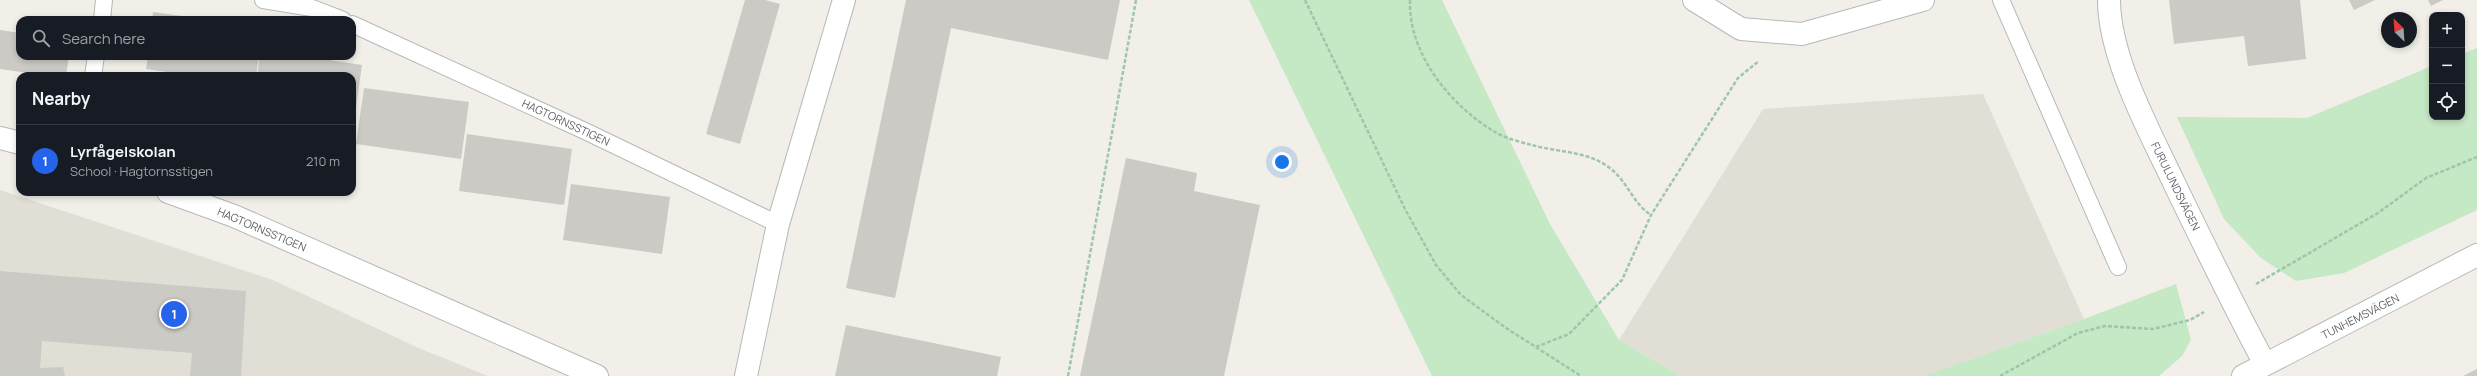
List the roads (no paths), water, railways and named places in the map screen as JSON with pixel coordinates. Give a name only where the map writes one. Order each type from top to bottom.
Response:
[{"type":"street","points":[[746,376],[778,224],[844,0]]},
{"type":"street","points":[[1694,0],[1741,29],[1793,34],[1802,34],[1862,9],[1924,0]]},
{"type":"street","name":"FURULUNDSVÄGEN","points":[[2109,0],[2109,22],[2136,105],[2230,299],[2265,364]]},
{"type":"street","points":[[0,138],[16,142]]},
{"type":"street","name":"HAGTORNSSTIGEN","points":[[179,196],[234,216],[597,376]]},
{"type":"street","name":"TUNHEMSVÄGEN","points":[[2243,376],[2477,255]]},
{"type":"lane","points":[[102,16],[104,0]]},
{"type":"lane","points":[[263,0],[312,8],[333,16]]},
{"type":"lane","points":[[2001,0],[2118,267]]},
{"type":"lane","name":"HAGTORNSSTIGEN","points":[[356,26],[587,132],[778,224]]},
{"type":"lane","points":[[94,72],[96,60]]},
{"type":"place","name":"Lyrfågelskolan","points":[[174,314]]}]
